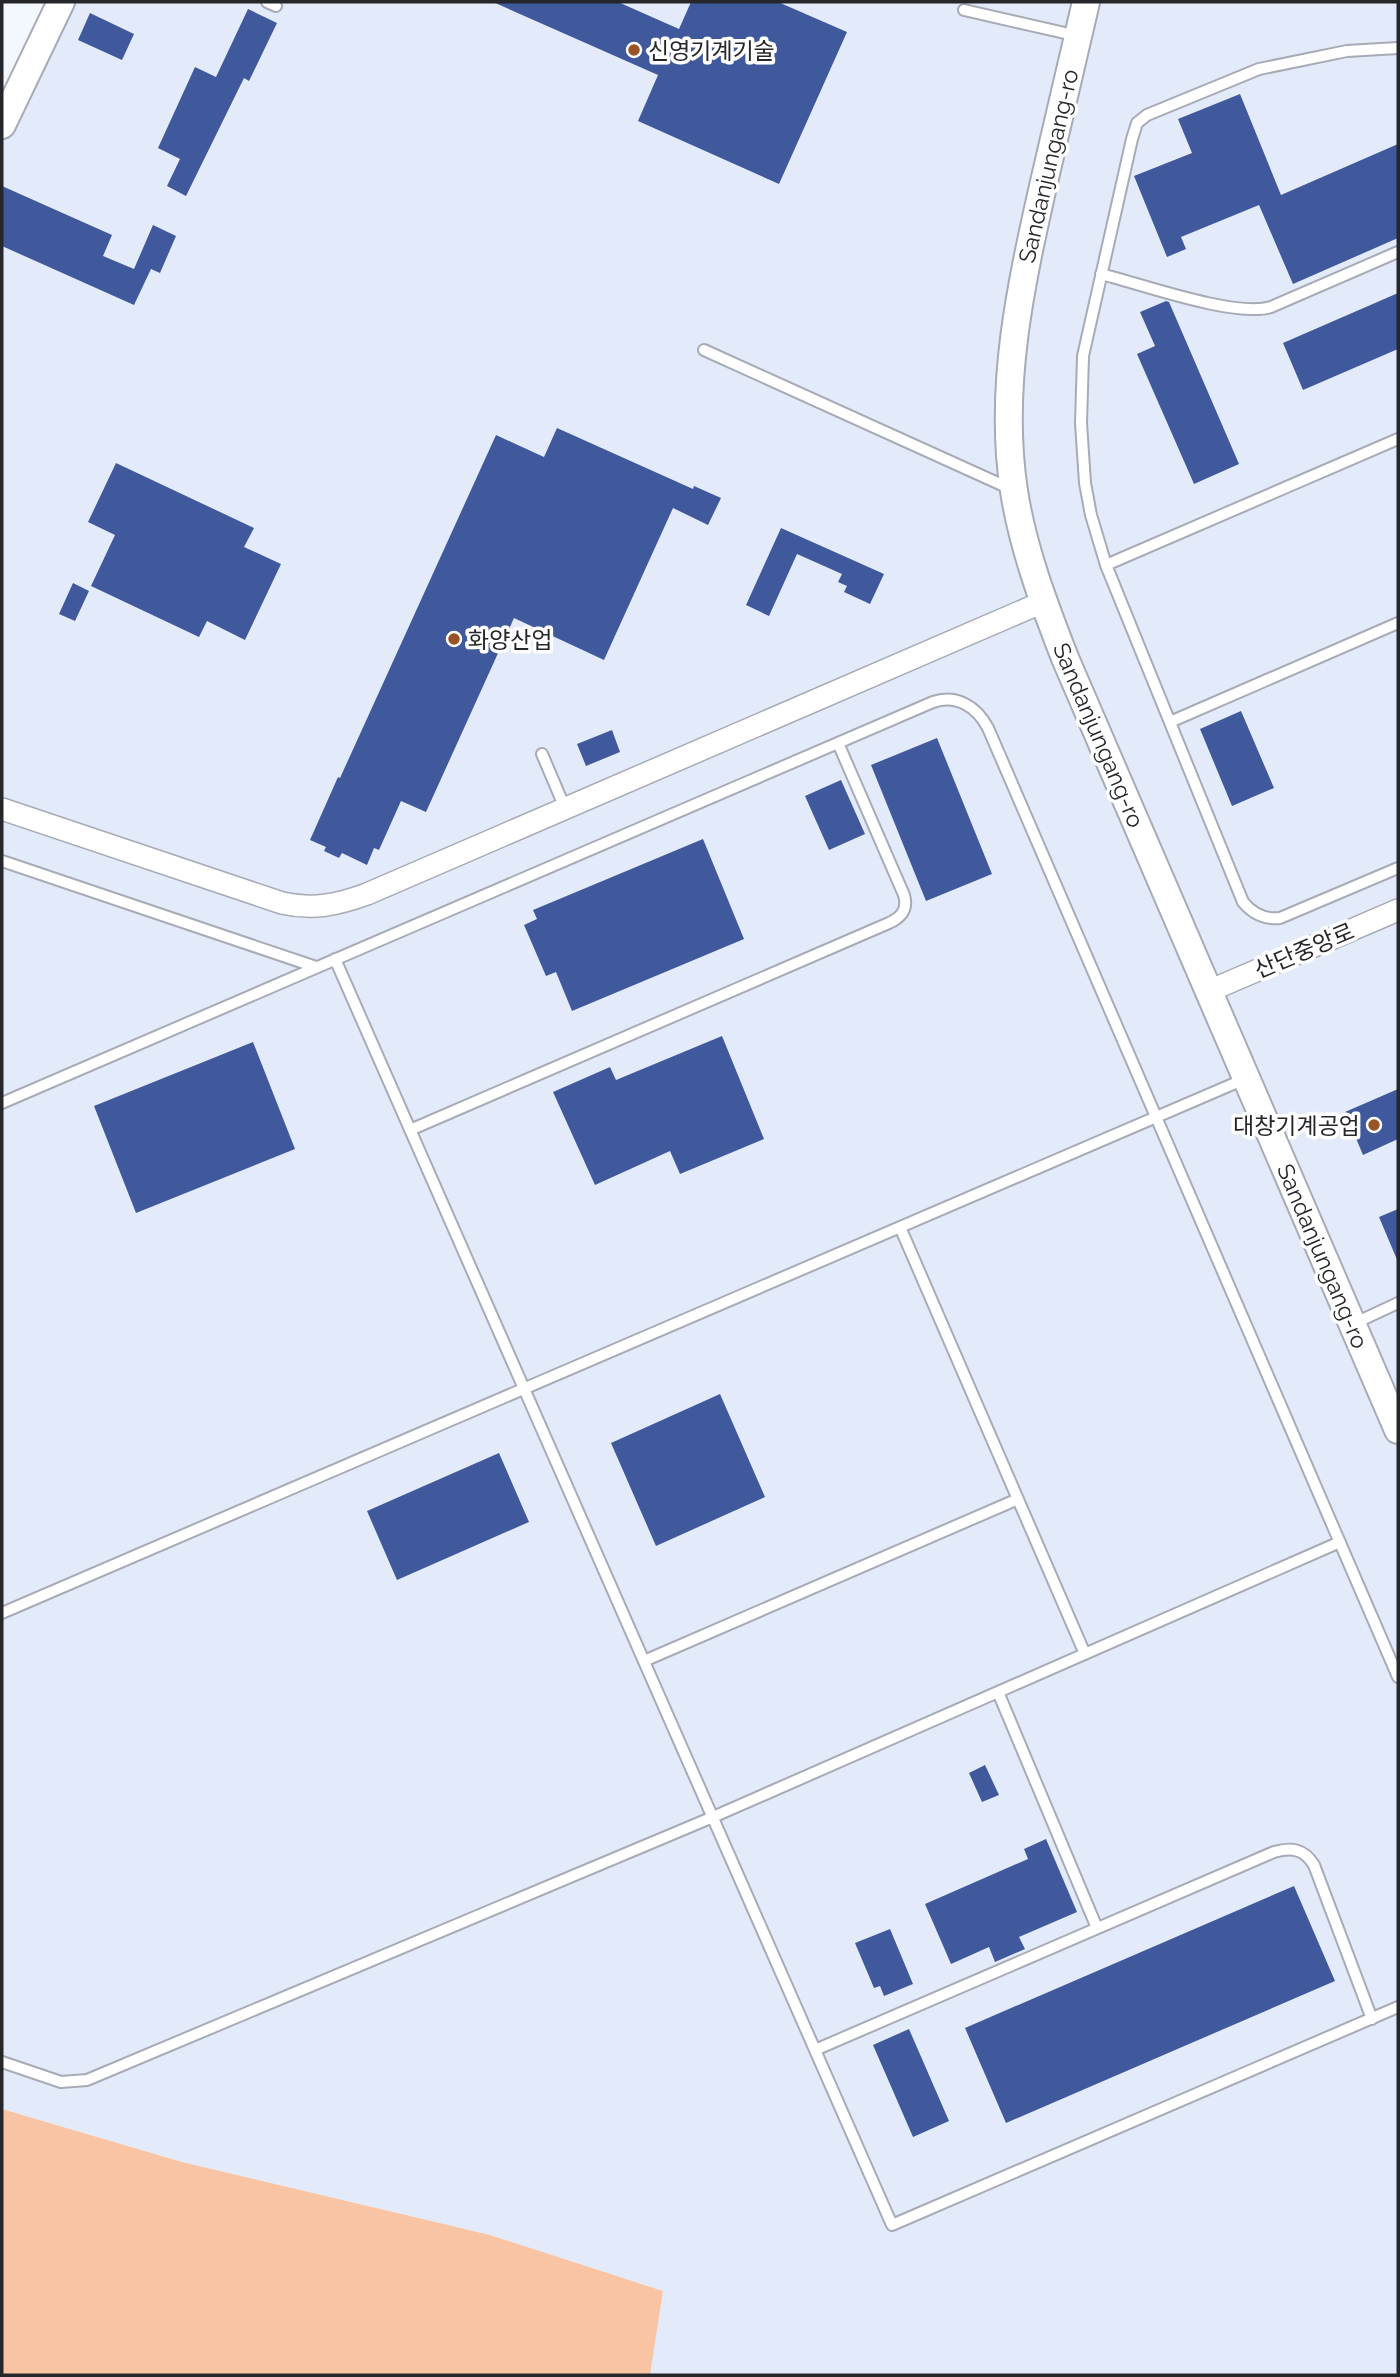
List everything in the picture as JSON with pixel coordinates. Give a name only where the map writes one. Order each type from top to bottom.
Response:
[{"type":"street","points":[[2,125],[61,2]]},
{"type":"street","name":"Sandanjungang-ro","points":[[1086,2],[1030,244],[1012,353],[1008,420],[1014,491],[1024,539],[1043,602],[1398,1430]]},
{"type":"street","points":[[2,808],[282,903],[313,907],[341,903],[1043,602]]},
{"type":"street","name":"산단중앙로","points":[[1209,991],[1398,909]]},
{"type":"lane","points":[[964,10],[1078,36]]},
{"type":"lane","points":[[1398,48],[1347,51],[1259,69],[1142,118],[1132,139],[1083,356],[1081,423],[1087,499],[1106,565],[1243,902],[1252,911],[1269,919],[1284,917],[1398,868]]},
{"type":"lane","points":[[1101,274],[1233,309],[1255,310],[1271,307],[1398,252]]},
{"type":"lane","points":[[704,350],[1014,491]]},
{"type":"lane","points":[[1106,565],[1398,439]]},
{"type":"lane","points":[[1170,722],[1398,623]]},
{"type":"lane","points":[[2,1102],[939,700],[959,701],[979,714],[988,728],[1398,1677]]},
{"type":"lane","points":[[410,1130],[901,916],[905,909],[904,895],[838,743]]},
{"type":"lane","points":[[541,754],[565,808]]},
{"type":"lane","points":[[2,862],[316,967]]},
{"type":"lane","points":[[335,959],[892,2225],[1398,2007]]},
{"type":"lane","points":[[2,1613],[1247,1078]]},
{"type":"lane","points":[[900,1227],[1085,1654]]},
{"type":"lane","points":[[1353,1324],[1398,1303]]},
{"type":"lane","points":[[644,1661],[1018,1499]]},
{"type":"lane","points":[[2,2062],[61,2082],[87,2080],[713,1817],[1340,1542]]},
{"type":"lane","points":[[998,1692],[1097,1928]]},
{"type":"lane","points":[[815,2050],[1274,1852],[1297,1849],[1309,1857],[1314,1865],[1372,2019]]},
{"type":"shaded area","points":[[61,2],[1398,2],[1398,2375],[650,2375],[663,2291],[490,2235],[182,2162],[2,2109],[2,125]]},
{"type":"shaded area","points":[[2,2109],[182,2162],[490,2235],[663,2291],[650,2375],[2,2375]]},
{"type":"building","points":[[493,2],[618,2],[679,29],[691,2],[778,2],[847,32],[779,184],[638,121],[658,75]]},
{"type":"building","points":[[248,9],[277,23],[249,81],[244,78],[186,196],[167,186],[180,159],[158,148],[195,67],[216,77]]},
{"type":"building","points":[[90,13],[134,34],[122,60],[78,40]]},
{"type":"building","points":[[1240,94],[1281,195],[1398,144],[1398,238],[1293,284],[1259,205],[1181,237],[1186,249],[1167,257],[1134,176],[1192,153],[1178,119]]},
{"type":"building","points":[[2,186],[112,235],[103,256],[134,269],[153,225],[176,236],[160,273],[151,269],[134,305],[2,246]]},
{"type":"building","points":[[1398,293],[1398,349],[1303,390],[1283,343]]},
{"type":"building","points":[[1169,302],[1239,464],[1194,484],[1137,354],[1155,346],[1140,312]]},
{"type":"building","name":"화양산업","points":[[557,428],[693,489],[694,486],[721,498],[708,525],[673,508],[604,660],[514,618],[426,812],[401,801],[379,850],[374,848],[367,865],[342,853],[339,858],[324,851],[326,847],[310,840],[496,435],[544,457]]},
{"type":"building","points":[[116,463],[254,528],[244,547],[281,564],[245,640],[207,621],[199,637],[91,586],[115,535],[88,522]]},
{"type":"building","points":[[781,528],[884,574],[870,604],[844,592],[847,586],[838,582],[842,574],[797,554],[769,616],[746,605]]},
{"type":"building","points":[[73,583],[89,591],[75,621],[59,614]]},
{"type":"building","points":[[1241,711],[1274,788],[1232,806],[1200,729]]},
{"type":"building","points":[[612,730],[620,752],[586,766],[577,744]]},
{"type":"building","points":[[937,738],[992,874],[926,901],[871,765]]},
{"type":"building","points":[[841,780],[865,834],[829,850],[805,796]]},
{"type":"building","points":[[703,839],[744,939],[572,1011],[556,972],[546,976],[524,925],[537,919],[533,910]]},
{"type":"building","points":[[722,1036],[764,1139],[680,1174],[670,1151],[595,1185],[553,1092],[610,1067],[616,1080]]},
{"type":"building","points":[[253,1042],[295,1149],[136,1213],[94,1106]]},
{"type":"building","name":"대창기계공업","points":[[1398,1089],[1398,1139],[1363,1155],[1345,1112]]},
{"type":"building","points":[[1398,1209],[1398,1262],[1379,1217]]},
{"type":"building","points":[[720,1394],[765,1497],[656,1546],[611,1443]]},
{"type":"building","points":[[499,1453],[529,1522],[397,1580],[367,1511]]},
{"type":"building","points":[[985,1765],[999,1795],[982,1802],[969,1773]]},
{"type":"building","points":[[1046,1839],[1077,1912],[1019,1937],[1025,1949],[995,1962],[989,1947],[951,1964],[925,1904],[1028,1859],[1024,1849]]},
{"type":"building","points":[[1294,1886],[1335,1981],[1006,2123],[965,2028]]},
{"type":"building","points":[[890,1929],[913,1984],[884,1996],[880,1986],[874,1988],[855,1943]]},
{"type":"building","points":[[909,2029],[949,2121],[913,2137],[873,2045]]},
{"type":"place","name":"신영기계기술","points":[[634,50]]},
{"type":"place","name":"화양산업","points":[[454,639]]},
{"type":"place","name":"대창기계공업","points":[[1374,1125]]}]
